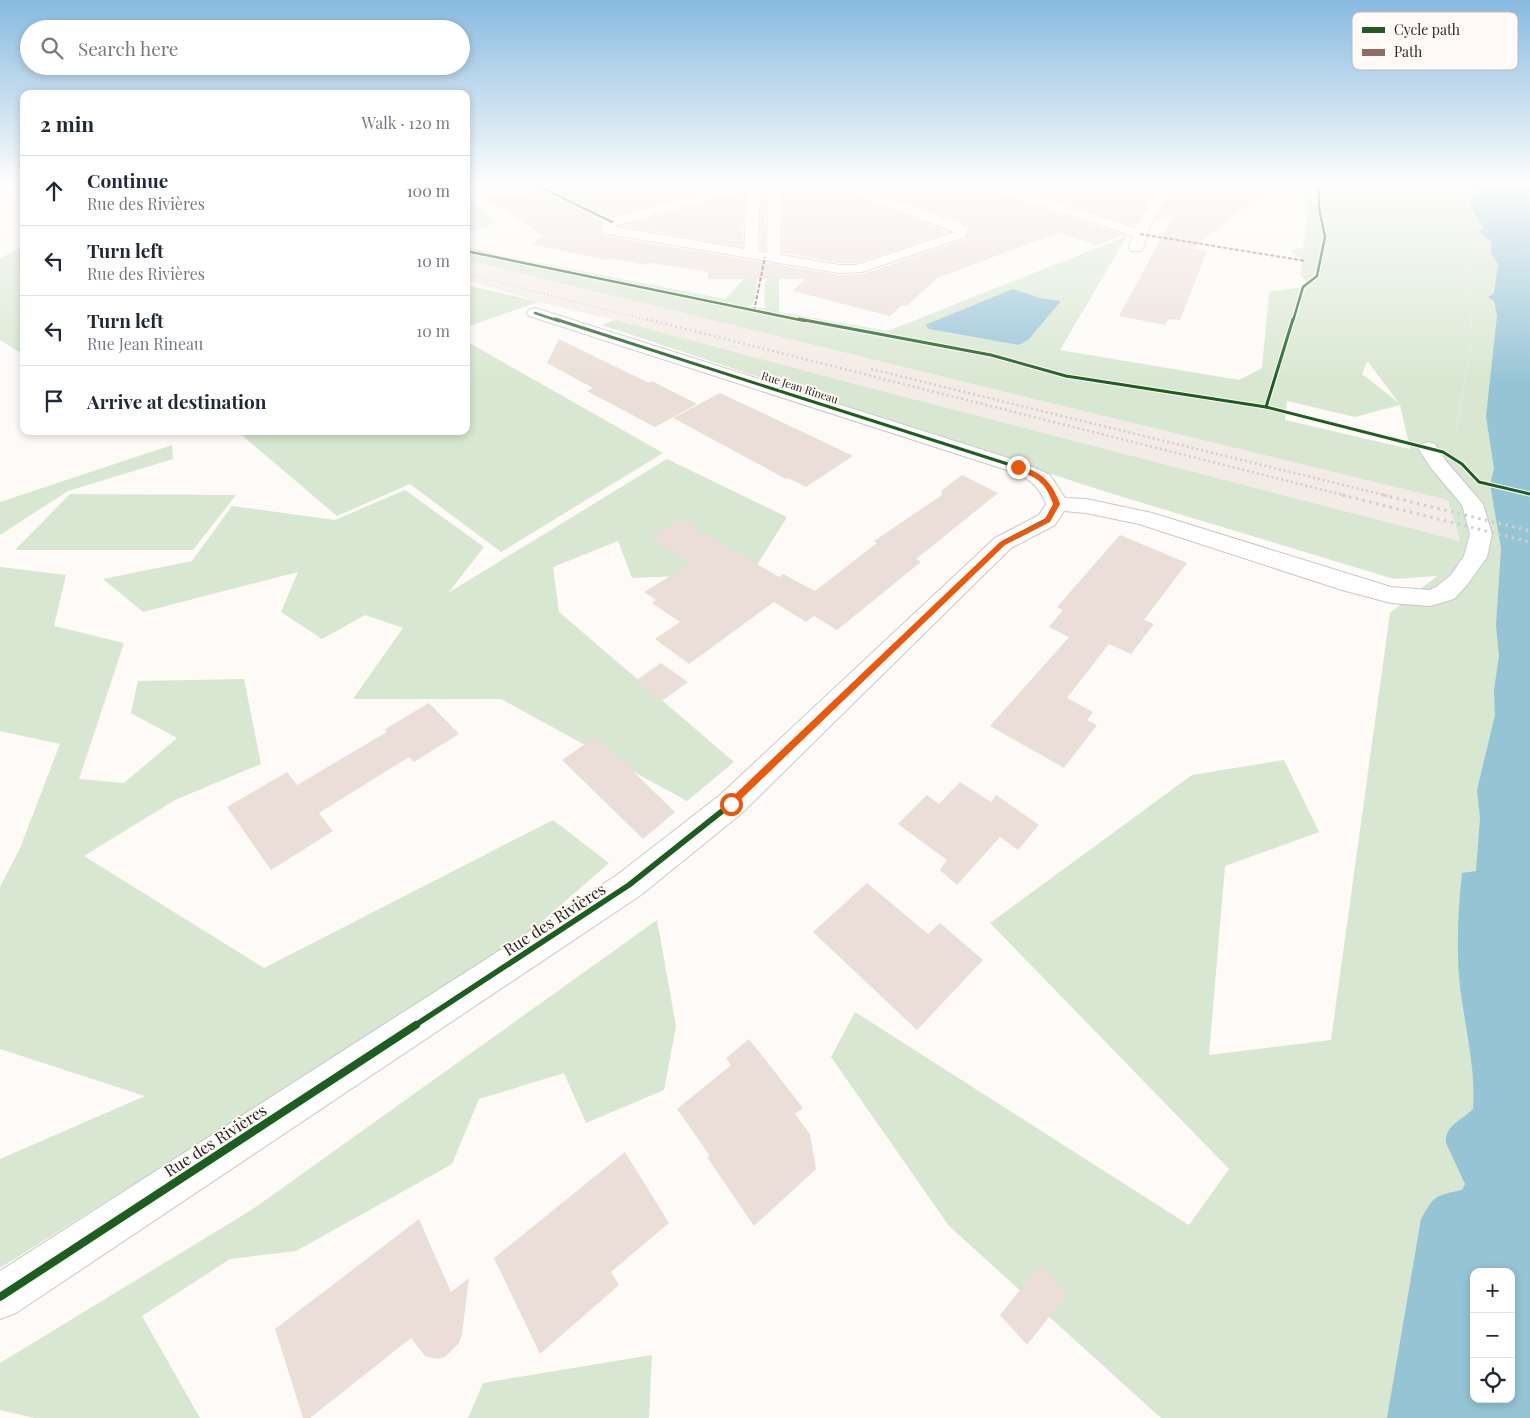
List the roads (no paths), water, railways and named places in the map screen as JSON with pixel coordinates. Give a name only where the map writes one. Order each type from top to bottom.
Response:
[{"type":"street","points":[[735,252],[822,268],[857,269],[907,252]]},
{"type":"street","points":[[762,252],[763,257]]},
{"type":"street","points":[[763,257],[764,252]]},
{"type":"street","name":"Rue Jean Rineau","points":[[534,313],[1018,467],[1038,475],[1054,498]]},
{"type":"street","points":[[1054,498],[1144,518],[1350,584],[1391,595],[1430,598],[1445,592],[1459,580],[1475,556],[1481,534],[1472,504],[1438,464],[1428,448]]},
{"type":"street","name":"Rue des Rivières","points":[[0,1297],[629,885],[731,804],[1003,543],[1047,520],[1054,498]]},
{"type":"water","points":[[1491,252],[1530,252],[1530,1418],[1387,1418],[1421,1219],[1429,1205],[1436,1198],[1440,1195],[1462,1190],[1465,1184],[1446,1143],[1446,1137],[1451,1127],[1473,1109],[1472,1063],[1462,1002],[1458,945],[1462,873],[1476,871],[1480,818],[1477,790],[1495,715],[1494,690],[1499,656],[1496,625],[1501,548],[1490,484],[1494,469],[1486,416],[1497,316],[1494,301],[1488,297],[1494,293],[1498,264]]},
{"type":"water","points":[[1013,289],[1040,298],[1061,301],[1029,339],[1019,345],[929,329],[925,325]]},
{"type":"railway","points":[[470,275],[651,321]]},
{"type":"railway","points":[[646,319],[1347,496]]},
{"type":"railway","points":[[871,369],[1388,496]]},
{"type":"railway","points":[[1342,495],[1530,542]]},
{"type":"railway","points":[[1383,495],[1530,531]]}]
